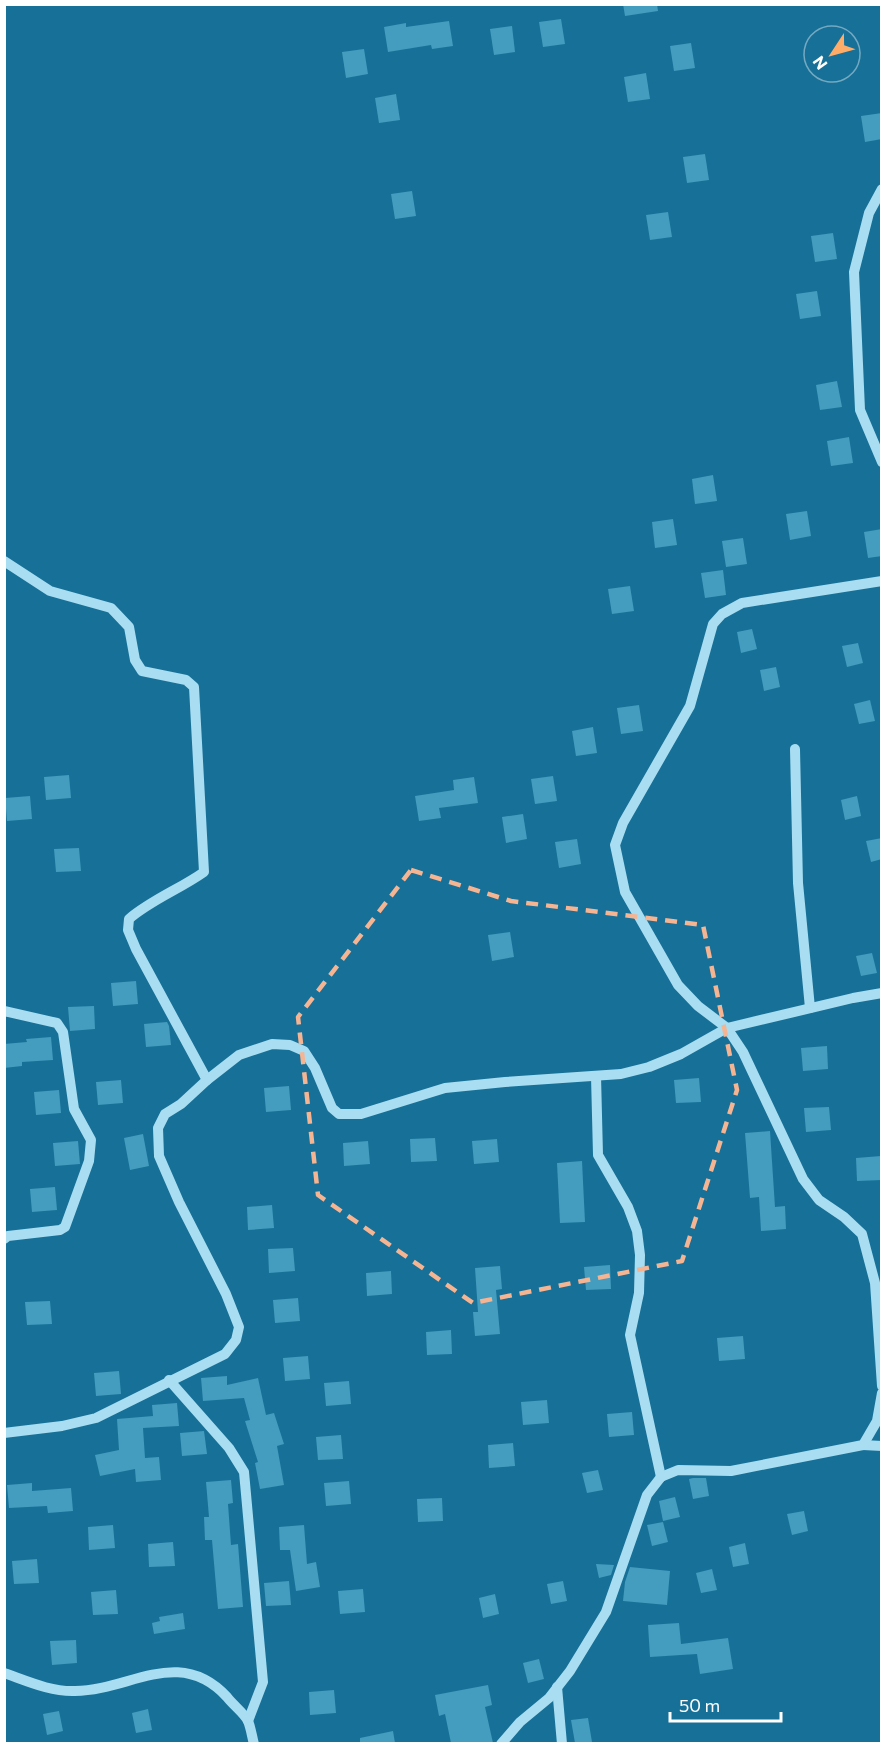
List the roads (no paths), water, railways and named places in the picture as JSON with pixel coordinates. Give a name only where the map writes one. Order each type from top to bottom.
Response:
[{"type":"street","points":[[882,189],[868,213],[854,272],[860,410],[882,462]]},
{"type":"street","points":[[4,561],[50,591],[111,608],[129,627],[138,668],[142,671],[186,680],[194,687],[204,872],[137,912],[129,919],[129,930],[136,949],[207,1080]]},
{"type":"street","points":[[882,581],[741,603],[722,614],[713,624],[690,706],[622,823],[615,845],[625,892],[678,985],[698,1006],[727,1028],[743,1052],[803,1179],[819,1200],[844,1217],[862,1234],[876,1266],[875,1283],[882,1386]]},
{"type":"street","points":[[795,749],[798,883],[810,1008]]},
{"type":"street","points":[[4,1433],[62,1426],[96,1418],[168,1380],[225,1354],[236,1340],[238,1327],[225,1294],[179,1202],[159,1156],[158,1128],[165,1114],[181,1104],[239,1054],[272,1044],[290,1045],[304,1051],[315,1068],[332,1108],[339,1114],[361,1114],[445,1088],[621,1074],[650,1068],[681,1054],[727,1028],[882,993]]},
{"type":"street","points":[[4,1011],[57,1023],[63,1032],[74,1108],[92,1140],[88,1161],[65,1227],[60,1230],[8,1236],[4,1239]]},
{"type":"street","points":[[596,1076],[598,1155],[628,1207],[637,1232],[640,1255],[639,1293],[630,1335],[661,1478]]},
{"type":"street","points":[[168,1380],[229,1448],[244,1472],[263,1682],[248,1721]]},
{"type":"street","points":[[862,1445],[878,1421],[882,1393]]},
{"type":"street","points":[[501,1743],[520,1722],[549,1698],[570,1671],[606,1612],[647,1495],[661,1478],[678,1470],[730,1471],[862,1445],[882,1446]]},
{"type":"street","points":[[4,1673],[44,1686],[75,1691],[88,1690],[152,1674],[177,1672],[198,1677],[218,1688],[248,1721],[254,1743]]},
{"type":"street","points":[[557,1687],[562,1743]]}]
